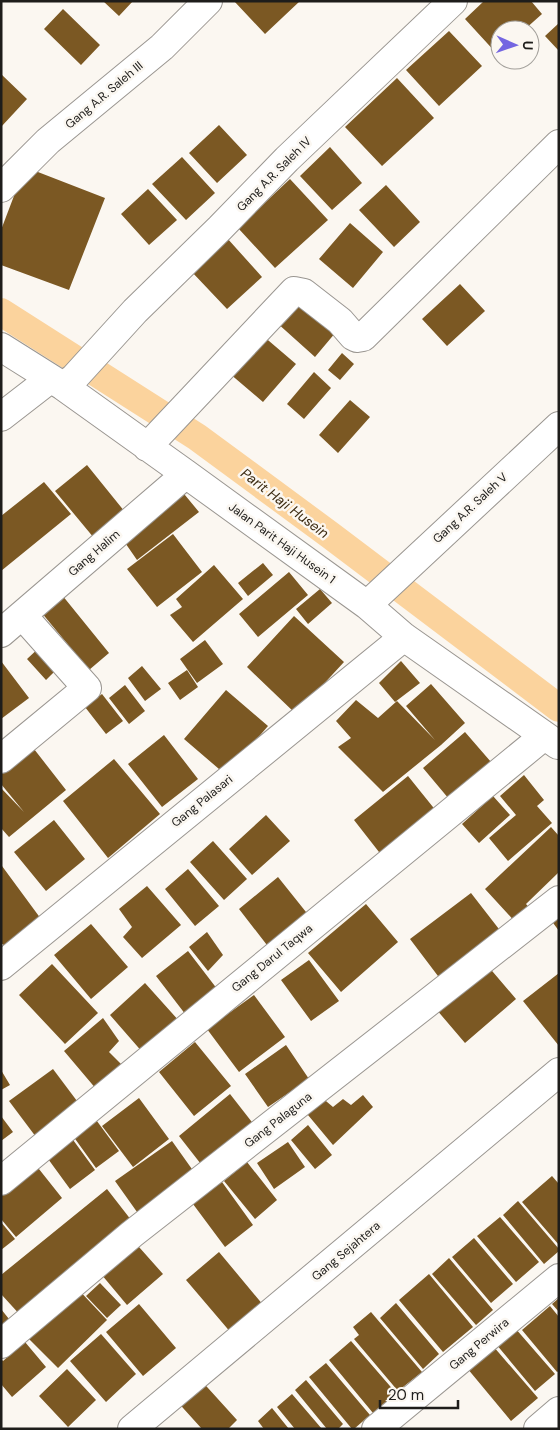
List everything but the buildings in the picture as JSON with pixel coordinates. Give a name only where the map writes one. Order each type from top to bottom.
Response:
[{"type":"street","name":"Gang A.R. Saleh III","points":[[1,188],[48,142],[162,47],[208,1]]},
{"type":"street","name":"Gang A.R. Saleh IV","points":[[1,417],[62,381],[98,350],[287,159],[453,1]]},
{"type":"street","points":[[152,441],[294,291],[304,293],[340,321],[353,336],[358,338],[364,337],[559,144]]},
{"type":"street","name":"Jalan Parit Haji Husein 1","points":[[1,347],[62,381],[152,441],[186,474],[374,598],[404,637],[551,741]]},
{"type":"street","name":"Gang A.R. Saleh V","points":[[374,598],[559,426]]},
{"type":"street","name":"Gang Halim","points":[[1,633],[186,474]]},
{"type":"street","points":[[1,759],[87,688],[22,615]]},
{"type":"street","name":"Gang Palasari","points":[[1,966],[404,637]]},
{"type":"street","name":"Gang Darul Taqwa","points":[[1,1181],[551,741]]},
{"type":"street","name":"Gang Palaguna","points":[[1,1344],[132,1234],[559,900]]},
{"type":"street","name":"Gang Sejahtera","points":[[132,1429],[559,1072]]},
{"type":"street","name":"Gang Perwira","points":[[376,1429],[559,1278]]},
{"type":"street","points":[[538,1429],[559,1411]]},
{"type":"waterway","name":"Parit Haji Husein","points":[[1,312],[197,437],[559,708]]}]
